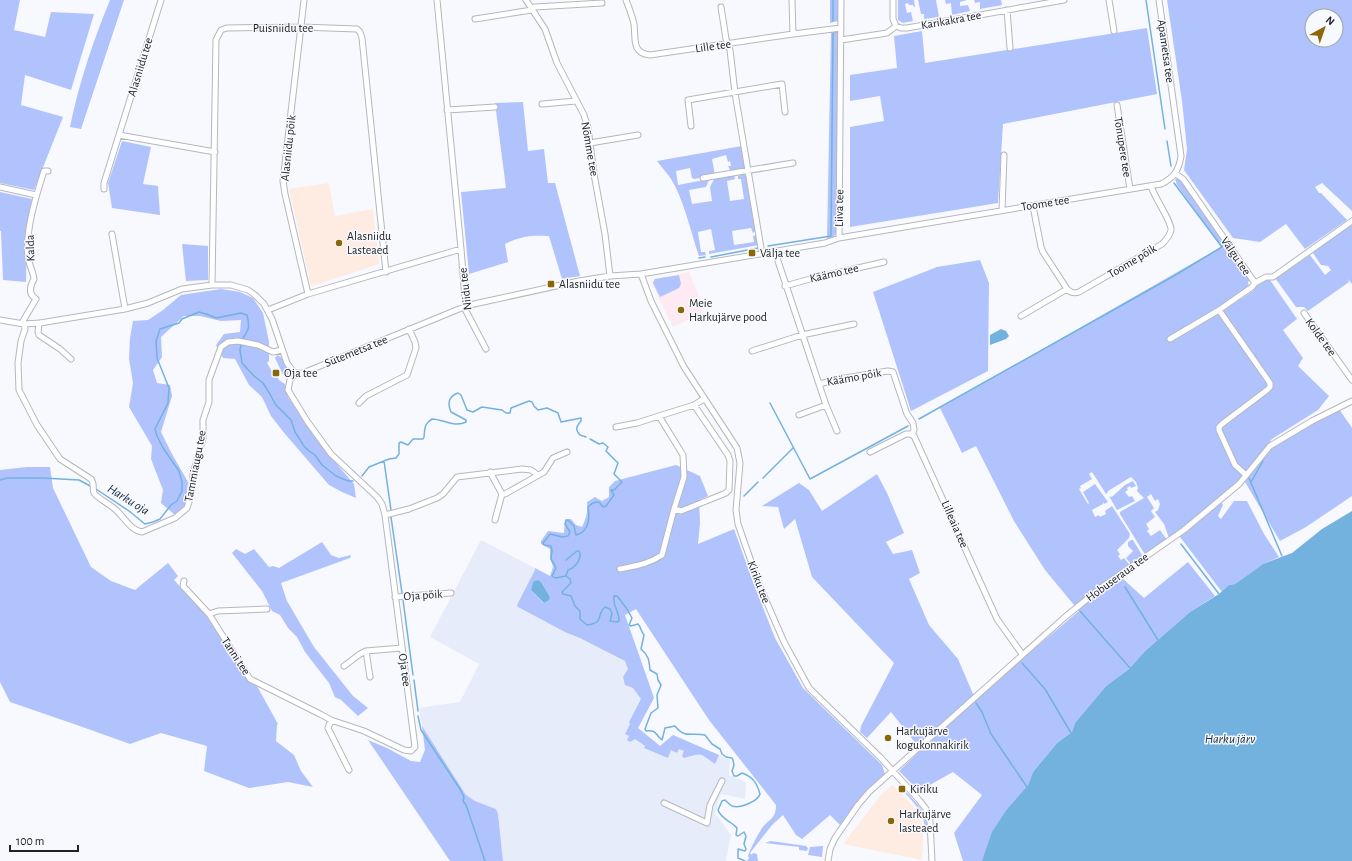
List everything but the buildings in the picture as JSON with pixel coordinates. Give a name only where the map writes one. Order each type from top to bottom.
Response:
[{"type":"street","name":"Alasniidu tee","points":[[104,189],[104,183],[161,0]]},
{"type":"street","name":"Alasniidu põik","points":[[304,0],[283,181],[308,294]]},
{"type":"street","points":[[268,310],[308,294],[461,249],[437,0]]},
{"type":"street","name":"Nõmme tee","points":[[526,0],[545,29],[557,64],[584,115],[588,128],[605,234],[610,276]]},
{"type":"street","name":"Lille tee","points":[[626,0],[633,18],[635,44],[642,53],[650,55],[841,28]]},
{"type":"street","points":[[792,0],[793,34]]},
{"type":"street","name":"Liiva tee","points":[[641,274],[825,243],[839,238],[841,0]]},
{"type":"street","points":[[893,0],[893,19],[896,26]]},
{"type":"street","name":"Karikakra tee","points":[[841,40],[887,33],[896,26],[907,28],[1064,0]]},
{"type":"street","points":[[1109,0],[1114,30]]},
{"type":"street","name":"Apametsa tee","points":[[1158,0],[1181,156],[1176,174]]},
{"type":"street","points":[[475,19],[535,7],[602,4]]},
{"type":"street","points":[[721,7],[730,50],[747,171],[762,254]]},
{"type":"street","points":[[1007,10],[1010,48]]},
{"type":"street","name":"Puisniidu tee","points":[[212,285],[216,40],[221,30],[227,28],[301,27],[357,29],[360,32],[362,38],[386,272]]},
{"type":"street","points":[[691,126],[688,100],[782,84],[785,112]]},
{"type":"street","points":[[542,104],[576,102]]},
{"type":"street","name":"Tõnupere tee","points":[[1117,106],[1130,189]]},
{"type":"street","points":[[447,110],[495,107]]},
{"type":"street","points":[[119,135],[215,152]]},
{"type":"street","points":[[590,143],[638,135]]},
{"type":"street","points":[[1002,210],[1004,155]]},
{"type":"street","points":[[703,178],[793,163]]},
{"type":"street","name":"Kalda","points":[[24,324],[23,321],[36,299],[31,294],[30,285],[34,279],[28,258],[28,236],[36,195],[44,171],[48,171]]},
{"type":"street","name":"Toome tee","points":[[839,238],[1151,186],[1169,180],[1176,174]]},
{"type":"street","name":"Välgu tee","points":[[1176,174],[1188,186],[1255,283],[1266,277],[1273,277],[1352,222]]},
{"type":"street","name":"Toome põik","points":[[1021,316],[1067,289],[1073,293],[1079,292],[1162,244],[1171,230],[1170,223],[1153,194],[1151,186]]},
{"type":"street","points":[[0,187],[36,195]]},
{"type":"street","points":[[1033,206],[1041,247],[1067,289]]},
{"type":"street","points":[[112,234],[125,309]]},
{"type":"street","name":"Niidu tee","points":[[461,249],[466,311],[486,350]]},
{"type":"street","points":[[775,252],[802,335],[836,431]]},
{"type":"street","name":"Käämo tee","points":[[786,286],[884,262]]},
{"type":"street","name":"Sütemetsa tee","points":[[296,373],[303,373],[466,306],[579,281],[610,276],[641,274]]},
{"type":"street","name":"Kiriku tee","points":[[641,274],[643,282],[667,334],[684,367],[737,448],[740,463],[736,510],[738,524],[760,587],[781,637],[809,688],[893,771],[919,800],[928,815],[931,828],[932,861]]},
{"type":"street","points":[[1170,339],[1219,310],[1252,287],[1255,283]]},
{"type":"street","points":[[0,320],[24,324],[39,323],[125,309],[148,303],[182,289],[212,285],[231,285],[248,290],[259,299],[268,310],[287,363],[296,373]]},
{"type":"street","points":[[1219,310],[1270,383],[1267,390],[1222,424],[1218,430],[1235,465],[1246,475]]},
{"type":"street","name":"Kolde tee","points":[[1304,313],[1352,380]]},
{"type":"street","points":[[39,323],[39,335],[72,359]]},
{"type":"street","name":"Tammiaugu tee","points":[[24,324],[25,329],[21,341],[18,363],[19,390],[37,425],[60,459],[91,479],[97,496],[117,510],[133,528],[142,532],[175,518],[187,508],[191,496],[193,474],[203,438],[203,420],[209,402],[209,380],[221,347],[228,342],[238,341],[258,345],[273,352],[282,350]]},
{"type":"street","points":[[752,351],[802,335],[854,324]]},
{"type":"street","points":[[359,403],[366,396],[406,375],[416,348],[409,329]]},
{"type":"street","name":"Käämo põik","points":[[819,384],[839,379],[888,371],[893,372],[907,414],[914,426],[912,435]]},
{"type":"street","name":"Oja tee","points":[[296,373],[290,380],[288,390],[295,404],[331,454],[377,497],[382,504],[385,514],[414,742]]},
{"type":"street","points":[[616,427],[637,423],[694,405],[704,399]]},
{"type":"street","name":"Hobuseraua tee","points":[[828,861],[832,845],[864,799],[1064,617],[1102,587],[1196,520],[1239,484],[1270,446],[1312,421],[1352,401]]},
{"type":"street","points":[[674,509],[681,511],[726,493],[729,490],[730,461],[728,455],[694,405]]},
{"type":"street","points":[[799,415],[826,405]]},
{"type":"street","points":[[620,569],[640,565],[662,555],[684,478],[683,455],[659,416]]},
{"type":"street","points":[[870,452],[906,434],[912,435]]},
{"type":"street","name":"Lilleaia tee","points":[[912,435],[920,448],[997,619],[1022,654]]},
{"type":"street","points":[[502,494],[505,494],[544,472],[553,458],[567,452]]},
{"type":"street","points":[[385,514],[409,509],[437,498],[457,477],[522,469],[531,470],[538,475]]},
{"type":"street","points":[[490,472],[502,494],[495,520]]},
{"type":"street","name":"Tanni tee","points":[[184,581],[183,586],[209,614],[250,678],[331,720],[364,731],[404,750],[411,751],[415,747],[414,742]]},
{"type":"street","name":"Oja põik","points":[[395,597],[451,593]]},
{"type":"street","points":[[209,614],[218,611],[267,609]]},
{"type":"street","points":[[344,666],[366,651],[402,648]]},
{"type":"street","points":[[366,651],[370,677]]},
{"type":"street","points":[[331,720],[328,728],[349,770]]},
{"type":"street","points":[[664,803],[707,823],[710,805],[722,781]]},
{"type":"shaded area","points":[[0,0],[20,0],[14,30],[45,37],[51,12],[94,14],[71,90],[25,75],[21,105],[63,117],[34,190],[0,183]]},
{"type":"shaded area","points":[[110,0],[124,0],[81,129],[70,127],[87,62]]},
{"type":"shaded area","points":[[830,0],[838,0],[838,21],[830,23]]},
{"type":"shaded area","points":[[898,0],[914,0],[915,7],[913,5],[909,5],[908,3],[905,4],[907,13],[911,12],[913,21],[903,23],[898,20]]},
{"type":"shaded area","points":[[918,0],[936,0],[939,17],[924,19],[924,14],[921,14]]},
{"type":"shaded area","points":[[945,0],[967,0],[960,2],[960,6],[968,5],[970,11],[952,15],[951,3],[946,4]]},
{"type":"shaded area","points":[[974,0],[1001,0],[1002,5],[980,9],[980,2],[975,3]]},
{"type":"shaded area","points":[[1167,0],[1352,0],[1352,211],[1322,183],[1315,187],[1319,193],[1321,193],[1347,220],[1305,249],[1286,224],[1260,242],[1233,238],[1184,170],[1187,149],[1182,101]]},
{"type":"shaded area","points":[[1147,28],[1157,94],[1003,124],[998,203],[850,227],[850,127],[884,121],[880,96],[850,101],[850,75],[897,68],[894,36],[922,31],[925,63]]},
{"type":"shaded area","points":[[831,31],[836,31],[838,34],[836,233],[833,238],[827,240]]},
{"type":"shaded area","points":[[523,102],[528,151],[544,149],[548,183],[555,183],[580,276],[562,279],[549,236],[531,236],[516,239],[505,244],[508,262],[469,274],[461,192],[506,188],[495,103]]},
{"type":"shaded area","points":[[122,141],[151,147],[143,184],[158,186],[160,215],[112,208],[108,183]]},
{"type":"shaded area","points":[[742,146],[746,168],[745,170],[731,172],[728,166],[731,166],[730,161],[728,162],[726,155],[712,159],[715,175],[701,176],[694,179],[692,178],[690,168],[676,171],[678,185],[709,180],[706,187],[689,190],[692,204],[712,201],[710,187],[714,179],[734,175],[735,179],[727,181],[730,201],[744,199],[741,179],[738,179],[738,176],[744,174],[746,176],[756,231],[753,233],[751,228],[732,231],[734,245],[754,242],[753,236],[757,235],[759,245],[709,254],[709,251],[715,250],[711,229],[698,232],[701,252],[705,252],[706,255],[699,256],[679,194],[671,179],[657,161]]},
{"type":"shaded area","points":[[1175,179],[1179,179],[1183,183],[1250,280],[1248,282],[1249,286],[1240,293],[1241,299],[1266,279],[1270,280],[1297,319],[1283,330],[1303,358],[1298,366],[1329,396],[1318,410],[1272,439],[1237,482],[1219,497],[1223,505],[1218,516],[1221,519],[1234,501],[1247,501],[1264,534],[1279,557],[1263,564],[1235,584],[1229,585],[1222,592],[1177,533],[1169,538],[1164,524],[1155,512],[1158,510],[1160,504],[1158,499],[1155,501],[1151,494],[1147,497],[1154,508],[1151,511],[1155,517],[1146,524],[1149,529],[1147,531],[1151,536],[1160,530],[1167,540],[1147,554],[1144,553],[1120,514],[1120,512],[1144,498],[1137,491],[1138,488],[1136,482],[1131,477],[1108,491],[1106,494],[1092,472],[1089,474],[1092,479],[1080,486],[1081,488],[1079,489],[1088,504],[1089,503],[1083,492],[1095,484],[1108,502],[1104,504],[1103,502],[1103,504],[1092,510],[1095,517],[1099,515],[1100,517],[1106,514],[1105,511],[1112,506],[1130,534],[1129,538],[1117,550],[1120,554],[1118,556],[1121,560],[1124,558],[1129,564],[1112,578],[1122,578],[1144,598],[1188,562],[1215,596],[1190,612],[1145,651],[1129,669],[1106,686],[1075,723],[1072,732],[1057,743],[1033,772],[1028,785],[1007,809],[982,861],[963,861],[954,833],[982,795],[953,772],[919,791],[899,771],[921,750],[891,712],[867,738],[860,732],[861,726],[894,663],[812,577],[795,519],[784,529],[778,507],[762,506],[799,483],[809,490],[822,511],[877,474],[904,533],[886,542],[893,554],[912,550],[920,573],[909,579],[929,625],[958,659],[973,694],[978,698],[1079,611],[1045,570],[1014,521],[976,446],[962,453],[940,408],[1221,247],[1177,185]]},
{"type":"shaded area","name":"Alasniidu Lasteaed","points":[[329,183],[335,216],[373,209],[379,263],[377,265],[311,286],[289,189]]},
{"type":"shaded area","points":[[0,192],[32,199],[27,234],[26,282],[3,280],[0,231]]},
{"type":"shaded area","points":[[1352,224],[1352,284],[1348,279],[1349,282],[1308,311],[1304,307],[1296,307],[1275,278],[1310,255],[1325,275],[1331,270],[1328,266],[1321,265],[1313,253],[1314,251]]},
{"type":"shaded area","points":[[182,244],[208,246],[208,280],[186,281]]},
{"type":"shaded area","points":[[980,260],[989,283],[988,371],[911,411],[873,292],[937,267]]},
{"type":"shaded area","points":[[689,272],[701,301],[702,306],[700,307],[702,313],[673,327],[651,282],[654,279]]},
{"type":"shaded area","points":[[679,275],[681,284],[679,288],[660,297],[653,283],[655,279]]},
{"type":"shaded area","points":[[221,289],[240,292],[253,298],[263,313],[269,342],[269,361],[267,363],[274,375],[276,374],[279,380],[285,384],[288,397],[323,448],[354,484],[356,498],[329,485],[271,416],[262,397],[249,385],[235,359],[223,358],[216,345],[224,334],[240,332],[241,320],[221,321],[200,316],[184,316],[161,337],[162,357],[153,370],[157,383],[170,385],[172,396],[161,432],[188,482],[186,504],[175,515],[161,503],[163,490],[151,459],[152,446],[129,407],[133,383],[129,359],[130,338],[133,321],[148,320],[181,295]]},
{"type":"shaded area","points":[[277,355],[281,357],[289,375],[283,375],[275,358]]},
{"type":"shaded area","points":[[1339,409],[1352,428],[1352,496],[1306,527],[1280,541],[1245,482],[1272,447]]},
{"type":"shaded area","points":[[676,465],[700,476],[708,496],[699,500],[700,523],[698,544],[734,529],[775,638],[803,688],[882,765],[885,774],[865,794],[840,825],[830,815],[802,839],[796,835],[783,815],[772,825],[750,853],[752,855],[753,853],[757,854],[758,861],[747,861],[754,842],[760,831],[775,813],[776,805],[709,720],[636,609],[625,615],[654,698],[638,728],[660,746],[673,735],[719,755],[715,764],[706,757],[700,755],[684,758],[682,756],[684,751],[679,749],[677,753],[671,750],[668,758],[644,748],[645,746],[635,739],[630,742],[627,740],[629,736],[625,734],[630,724],[629,722],[641,699],[633,688],[625,685],[623,677],[628,669],[625,661],[518,607],[517,605],[535,568],[550,576],[553,567],[550,558],[550,549],[541,544],[541,541],[548,531],[564,533],[565,519],[571,519],[576,525],[582,527],[585,521],[587,502],[595,497],[602,501],[609,497],[609,487],[615,481]],"holes":[[[533,582],[541,582],[550,597],[543,603],[531,590]]]},
{"type":"shaded area","points":[[27,467],[50,467],[53,488],[91,567],[111,581],[135,590],[168,563],[178,576],[174,580],[209,618],[249,682],[257,686],[278,724],[276,741],[294,755],[301,771],[313,787],[288,782],[249,788],[204,771],[207,746],[161,733],[130,744],[10,702],[0,682],[0,470]]},
{"type":"shaded area","points":[[1133,481],[1136,486],[1131,488],[1130,486],[1125,492],[1129,497],[1132,496],[1135,501],[1117,510],[1109,496],[1113,496],[1125,485]]},
{"type":"shaded area","points":[[481,540],[550,576],[637,648],[654,698],[638,728],[660,746],[673,735],[730,760],[729,775],[746,782],[745,799],[721,794],[715,813],[731,835],[726,861],[503,861],[496,809],[475,801],[466,795],[422,726],[419,708],[460,702],[479,664],[430,637]]},
{"type":"shaded area","points":[[1133,540],[1142,557],[1131,564],[1126,558],[1133,551],[1128,546],[1128,542]]},
{"type":"shaded area","points":[[322,542],[331,555],[339,558],[351,555],[350,558],[281,583],[287,601],[314,647],[353,696],[368,708],[358,716],[341,700],[335,697],[329,683],[305,652],[297,637],[288,628],[280,615],[272,611],[262,591],[232,553],[236,549],[245,554],[254,549],[269,567],[273,566],[279,568]]},
{"type":"shaded area","points":[[422,726],[466,795],[475,801],[496,809],[498,814],[503,861],[450,861],[368,740],[411,761],[420,762],[425,750]]},
{"type":"shaded area","name":"Harkujärve lasteaed","points":[[893,785],[913,806],[920,817],[923,838],[922,860],[843,844],[883,792]]},
{"type":"shaded area","points":[[905,791],[921,809],[928,826],[928,833],[926,833],[922,815],[904,792]]},
{"type":"shaded area","points":[[771,841],[806,846],[808,848],[807,851],[799,850],[799,847],[765,843]]},
{"type":"shaded area","points":[[823,846],[822,857],[808,855],[810,847]]},
{"type":"water","points":[[1001,329],[1006,331],[1009,336],[1006,339],[990,345],[990,335]]},
{"type":"water","name":"Harku järv","points":[[1352,511],[1352,861],[982,861],[992,832],[1007,809],[1028,785],[1033,772],[1057,743],[1072,732],[1075,723],[1106,686],[1129,669],[1145,651],[1190,612],[1219,594],[1229,585],[1235,584],[1263,564],[1292,553],[1322,529]]},
{"type":"water","points":[[538,580],[541,582],[550,597],[549,600],[544,603],[531,590],[533,582]]},
{"type":"waterway","points":[[833,0],[833,21]]},
{"type":"waterway","points":[[1146,0],[1165,129]]},
{"type":"waterway","points":[[768,246],[831,236],[833,33]]},
{"type":"waterway","points":[[1167,141],[1171,166]]},
{"type":"waterway","points":[[919,419],[1172,277],[1222,247],[1174,183]]},
{"type":"waterway","points":[[711,257],[758,248]]},
{"type":"waterway","points":[[699,258],[705,257]]},
{"type":"waterway","name":"Harku oja","points":[[96,489],[129,511],[145,524],[160,519],[171,505],[177,501],[182,491],[182,482],[179,471],[163,448],[155,429],[168,403],[169,388],[157,358],[156,341],[160,329],[179,323],[182,319],[199,312],[216,318],[241,313],[247,315],[249,326],[242,340]]},
{"type":"waterway","name":"Harku oja","points":[[241,345],[240,350],[242,363],[263,383],[276,405],[291,420],[295,432],[304,446],[315,455],[322,465],[336,476],[348,481],[353,481]]},
{"type":"waterway","name":"Harku oja","points":[[362,476],[369,467],[389,459],[396,458],[399,454],[399,443],[401,442],[408,445],[413,439],[423,439],[426,425],[432,419],[453,424],[462,424],[466,422],[466,420],[451,412],[450,409],[450,400],[455,394],[458,393],[461,395],[467,410],[473,412],[482,407],[502,410],[506,413],[510,413],[511,408],[529,401],[532,402],[538,410],[547,408],[558,413],[561,422],[581,418],[581,421],[577,426],[577,431],[580,435],[586,437]]},
{"type":"waterway","points":[[770,403],[810,479],[908,426]]},
{"type":"waterway","name":"Harku oja","points":[[590,439],[599,444],[603,443],[608,447],[606,451],[618,463],[614,474],[622,482],[614,490],[611,490],[614,495],[606,506],[603,507],[599,502],[597,502],[588,507],[589,520],[584,531],[576,535],[574,526],[568,520],[565,524],[570,532],[568,536],[562,537],[550,534],[543,543],[544,545],[551,546],[551,559],[556,568],[552,576],[555,578],[566,576],[570,579],[571,583],[562,592],[563,594],[571,596],[575,606],[580,611],[580,619],[587,625],[596,622],[605,607],[610,609],[612,613],[610,621],[619,621],[614,596],[617,596],[632,618],[629,625],[639,625],[644,635],[641,649],[648,658],[650,670],[657,674],[661,685],[657,695],[658,708],[651,713],[645,729],[646,731],[654,732],[662,740],[665,728],[675,726],[685,734],[705,735],[712,744],[720,749],[722,754],[726,757],[732,758],[734,765],[732,771],[734,776],[742,773],[749,776],[756,784],[760,794],[759,797],[752,802],[735,807],[731,806],[725,800],[722,801],[718,810],[721,816],[737,828],[736,835],[738,836],[744,832],[746,836],[744,844],[746,849],[745,851],[738,849],[738,858],[745,861]]},
{"type":"waterway","points":[[763,478],[793,448]]},
{"type":"waterway","points":[[384,461],[391,510]]},
{"type":"waterway","points":[[1251,482],[1263,461]]},
{"type":"waterway","name":"Harku oja","points":[[0,480],[7,478],[79,480],[92,487]]},
{"type":"waterway","points":[[1249,478],[1282,556]]},
{"type":"waterway","points":[[744,496],[758,482]]},
{"type":"waterway","points":[[391,517],[402,593]]},
{"type":"waterway","points":[[1181,544],[1219,594]]},
{"type":"waterway","name":"Harku oja","points":[[566,560],[579,551],[579,560],[576,565],[568,570],[566,576]]},
{"type":"waterway","points":[[1125,587],[1158,640]]},
{"type":"waterway","points":[[403,600],[413,675]]},
{"type":"waterway","points":[[1080,611],[1130,668]]},
{"type":"waterway","points":[[1022,663],[1045,689],[1071,733]]},
{"type":"waterway","points":[[414,680],[418,711]]},
{"type":"waterway","points":[[976,703],[982,712],[991,734],[1027,787]]},
{"type":"waterway","points":[[418,716],[421,730],[464,797],[463,801],[466,805],[485,861]]},
{"type":"place","name":"Alasniidu Lasteaed","points":[[339,243]]},
{"type":"place","name":"Välja tee","points":[[752,253]]},
{"type":"place","name":"Alasniidu tee","points":[[551,284]]},
{"type":"place","name":"Meie Harkujärve pood","points":[[681,310]]},
{"type":"place","name":"Oja tee","points":[[276,373]]},
{"type":"place","name":"Harkujärve kogukonnakirik","points":[[888,738]]},
{"type":"place","name":"Kiriku","points":[[902,789]]},
{"type":"place","name":"Harkujärve lasteaed","points":[[891,821]]}]
